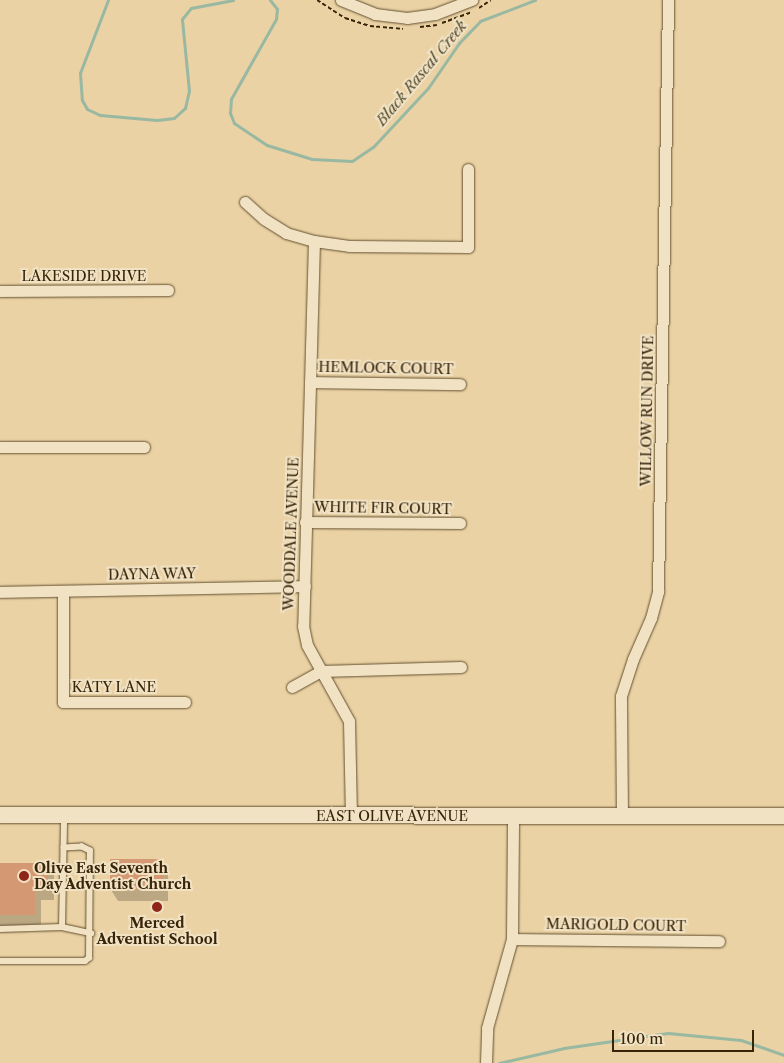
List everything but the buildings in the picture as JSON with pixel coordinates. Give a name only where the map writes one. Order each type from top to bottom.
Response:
[{"type":"main road","name":"EAST OLIVE AVENUE","points":[[0,815],[784,816]]},
{"type":"street","points":[[341,0],[375,14],[407,18],[435,14],[472,0]]},
{"type":"street","name":"WILLOW RUN DRIVE","points":[[622,817],[621,696],[658,592],[668,0]]},
{"type":"street","points":[[245,202],[286,233],[314,241],[349,246],[468,247],[468,169]]},
{"type":"street","name":"WOODDALE AVENUE","points":[[314,241],[303,626],[307,645],[321,672],[340,701],[349,721],[351,816]]},
{"type":"street","name":"LAKESIDE DRIVE","points":[[0,291],[168,290]]},
{"type":"street","name":"HEMLOCK COURT","points":[[310,382],[460,384]]},
{"type":"street","points":[[0,447],[144,447]]},
{"type":"street","name":"WHITE FIR COURT","points":[[305,522],[460,523]]},
{"type":"street","name":"DAYNA WAY","points":[[0,592],[305,586]]},
{"type":"street","name":"KATY LANE","points":[[63,591],[63,702],[185,702]]},
{"type":"street","points":[[292,687],[321,672],[460,667]]},
{"type":"street","points":[[486,1063],[488,1028],[512,939],[513,816]]},
{"type":"street","name":"MARIGOLD COURT","points":[[512,939],[719,941]]},
{"type":"lane","points":[[62,927],[64,816]]},
{"type":"lane","points":[[0,961],[85,961],[91,950],[90,851],[82,847],[64,848]]},
{"type":"lane","points":[[0,929],[62,927],[91,933]]},
{"type":"waterway","name":"Black Rascal Creek","points":[[108,0],[80,73],[82,100],[87,109],[100,115],[157,120],[174,118],[185,108],[189,91],[182,19],[191,8],[233,0]]},
{"type":"waterway","name":"Black Rascal Creek","points":[[270,0],[277,9],[276,19],[231,99],[230,113],[234,123],[267,145],[312,159],[352,161],[373,147],[428,88],[459,43],[480,21],[535,0]]},
{"type":"waterway","points":[[499,1063],[564,1048],[668,1033],[741,1040],[784,1055]]},
{"type":"place","name":"Olive East Seventh Day Adventist Church","points":[[24,876]]},
{"type":"place","name":"Merced Adventist School","points":[[157,907]]}]
